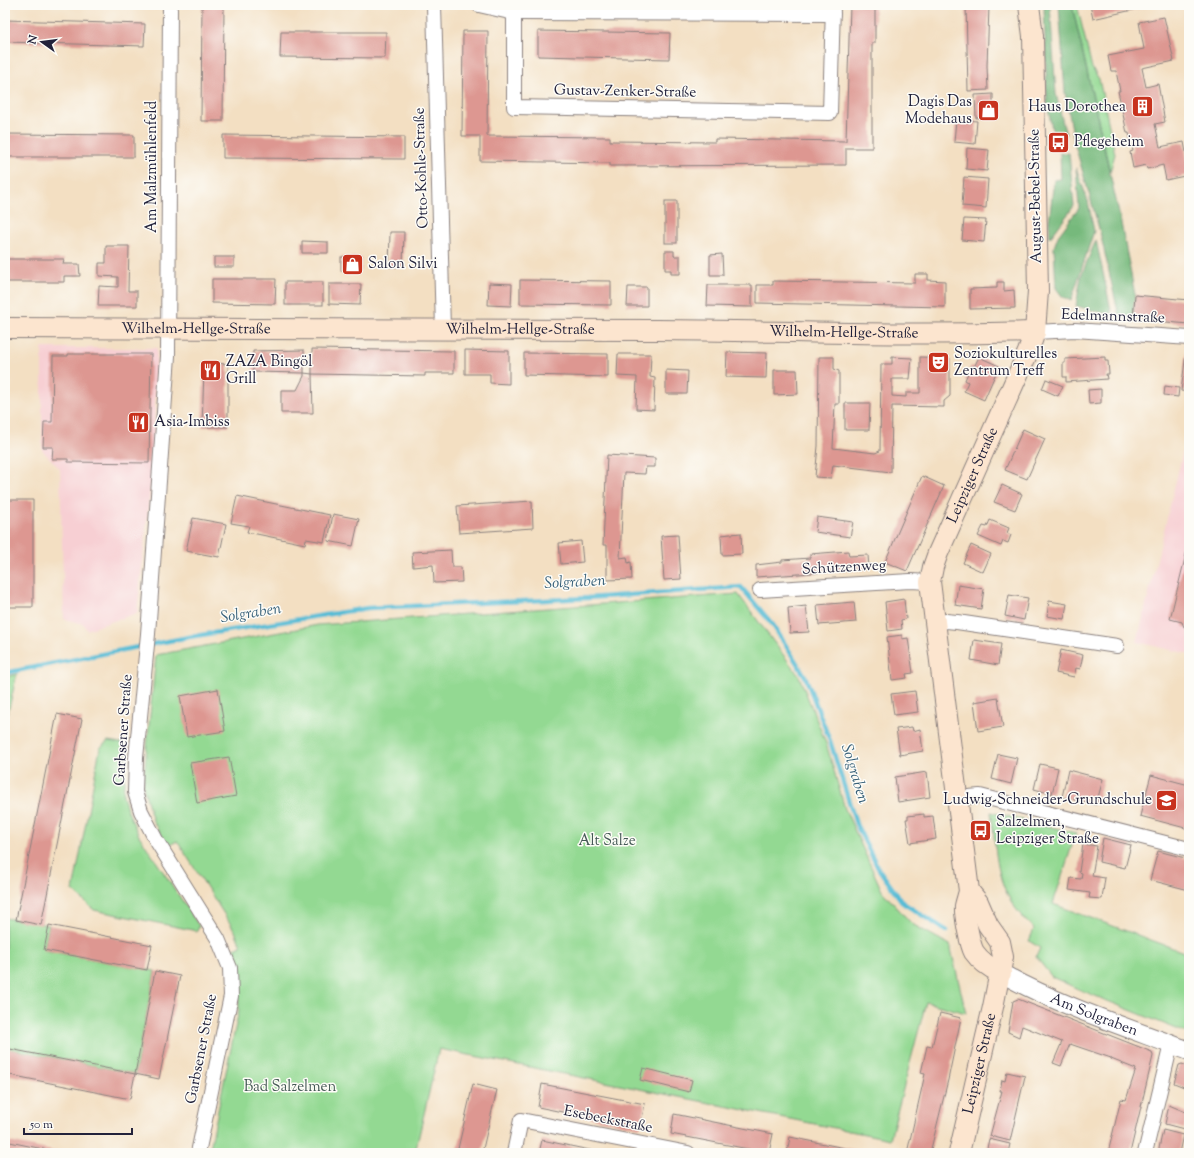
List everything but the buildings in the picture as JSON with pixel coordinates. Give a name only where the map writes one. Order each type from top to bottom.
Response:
[{"type":"main road","name":"August-Bebel-Straße","points":[[1029,5],[1033,36],[1038,290],[1035,332]]},
{"type":"main road","name":"August-Bebel-Straße","points":[[1033,36],[1039,5]]},
{"type":"main road","name":"Wilhelm-Hellge-Straße","points":[[5,328],[169,330],[443,329],[891,333],[1035,332]]},
{"type":"main road","name":"Leipziger Straße","points":[[1001,973],[981,960],[973,950],[965,908],[969,891],[934,624],[930,582],[938,553],[1019,373],[1035,332]]},
{"type":"main road","name":"Leipziger Straße","points":[[959,1153],[1001,973],[1002,957],[1000,942],[988,925],[978,902],[969,891]]},
{"type":"street","name":"Am Malzmühlenfeld","points":[[169,330],[170,5]]},
{"type":"street","name":"Otto-Kohle-Straße","points":[[434,5],[443,329]]},
{"type":"street","points":[[479,5],[514,13],[621,9],[833,10]]},
{"type":"street","name":"Gustav-Zenker-Straße","points":[[514,13],[514,107],[830,113],[833,10]]},
{"type":"street","name":"Garbsener Straße","points":[[169,330],[148,634],[137,743],[135,792],[141,811],[156,840],[218,939],[230,968],[231,996],[198,1153]]},
{"type":"street","name":"Edelmannstraße","points":[[1035,332],[1075,330],[1189,338]]},
{"type":"street","name":"Schützenweg","points":[[760,590],[910,581],[930,582]]},
{"type":"street","points":[[934,624],[946,621],[957,622],[1116,646]]},
{"type":"street","points":[[957,798],[980,796],[1189,849]]},
{"type":"street","name":"Am Solgraben","points":[[1001,973],[1078,1008],[1189,1051]]},
{"type":"street","points":[[1145,1153],[1171,1044]]},
{"type":"street","name":"Esebeckstraße","points":[[514,1153],[521,1120],[688,1153]]},
{"type":"shaded area","points":[[42,348],[157,348],[153,463],[137,613],[87,630],[84,624],[64,619],[60,469],[42,450]]},
{"type":"shaded area","points":[[1189,427],[1189,654],[1137,642]]},
{"type":"green space","points":[[1044,5],[1050,5],[1056,94],[1066,136],[1053,134],[1047,103]]},
{"type":"green space","points":[[1059,5],[1072,5],[1120,218],[1135,295],[1133,319],[1119,316],[1100,232],[1075,145],[1065,93]]},
{"type":"green space","points":[[1072,5],[1077,5],[1092,68],[1099,79],[1115,154],[1110,172]]},
{"type":"green space","points":[[1060,153],[1069,153],[1074,206],[1050,238],[1049,221],[1054,180],[1061,179]]},
{"type":"green space","points":[[1076,168],[1088,201],[1094,231],[1071,301],[1062,296],[1056,288],[1054,247],[1058,236],[1079,208]]},
{"type":"green space","points":[[1096,240],[1112,315],[1076,306],[1081,276]]},
{"type":"green space","name":"Alt Salze","points":[[738,594],[799,676],[826,743],[845,809],[882,891],[912,924],[950,945],[966,1013],[926,1002],[890,1139],[439,1049],[415,1153],[209,1153],[239,1010],[238,974],[231,949],[241,946],[235,931],[177,841],[168,846],[153,821],[143,786],[156,655],[318,625]]},
{"type":"green space","points":[[17,674],[5,725],[5,677]]},
{"type":"green space","points":[[108,741],[127,744],[123,796],[127,809],[138,834],[199,926],[197,931],[94,910],[73,891],[100,748]]},
{"type":"green space","points":[[991,812],[1076,833],[1053,904],[1189,954],[1189,1034],[1052,977],[1036,957],[1040,948],[1029,941],[1034,929],[1011,902],[1005,889],[997,861]]},
{"type":"green space","points":[[5,918],[49,925],[44,950],[155,971],[135,1074],[5,1048]]},
{"type":"waterway","name":"Solgraben","points":[[5,673],[189,637],[368,608],[588,598],[741,587],[773,625],[805,676],[830,741],[856,824],[878,868],[903,903],[947,931]]},
{"type":"place","name":"Haus Dorothea","points":[[1142,107]]},
{"type":"place","name":"Dagis Das Modehaus","points":[[988,111]]},
{"type":"place","name":"Pflegeheim","points":[[1059,142]]},
{"type":"place","name":"Salon Silvi","points":[[352,264]]},
{"type":"place","name":"Soziokulturelles Zentrum Treff","points":[[939,363]]},
{"type":"place","name":"ZAZA Bingöl Grill","points":[[210,371]]},
{"type":"place","name":"Asia-Imbiss","points":[[139,422]]},
{"type":"place","name":"Ludwig-Schneider-Grundschule","points":[[1167,800]]},
{"type":"place","name":"Salzelmen, Leipziger Straße","points":[[981,831]]},
{"type":"park label","name":"Bad Salzelmen","points":[[290,1087]]}]
